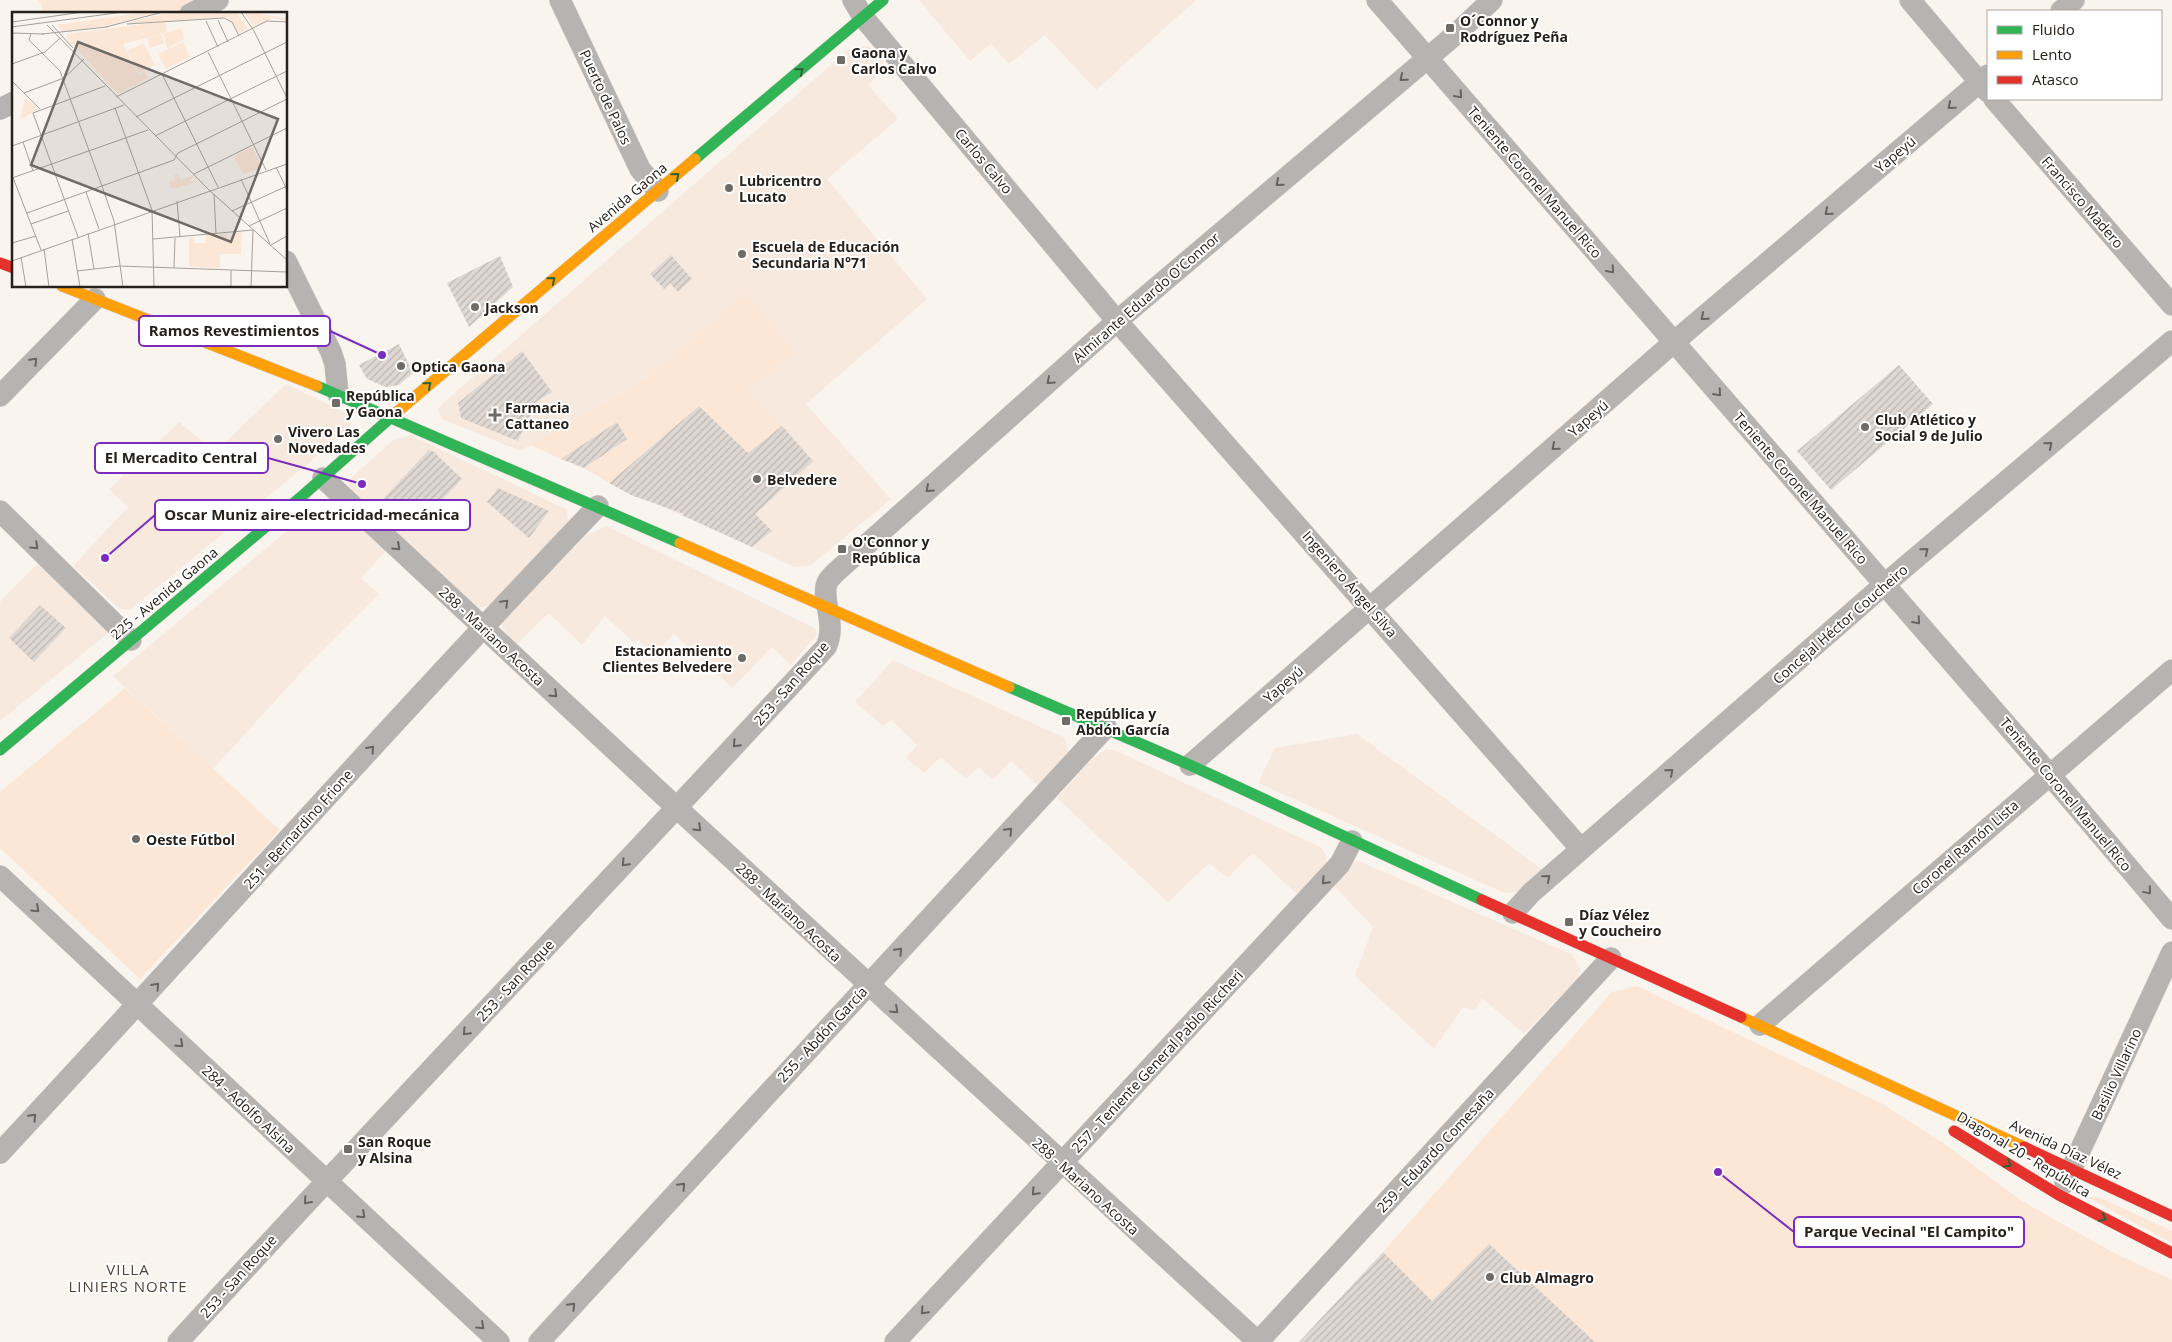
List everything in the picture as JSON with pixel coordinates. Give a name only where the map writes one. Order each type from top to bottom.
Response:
[{"type":"main road","name":"Avenida Gaona","points":[[391,417],[658,191],[858,9],[883,0]]},
{"type":"main road","points":[[0,263],[12,267]]},
{"type":"main road","points":[[67,288],[338,394],[598,506],[829,609],[1106,727],[1352,841],[1760,1025],[1864,1075]]},
{"type":"main road","name":"225 - Avenida Gaona","points":[[0,750],[323,478],[391,417]]},
{"type":"main road","name":"Avenida Díaz Vélez","points":[[1864,1075],[2073,1168],[2172,1216]]},
{"type":"main road","name":"Diagonal 20 - República","points":[[1864,1075],[2059,1196],[2172,1253]]},
{"type":"street","points":[[194,12],[218,0]]},
{"type":"street","name":"Puerto de Palos","points":[[560,0],[640,169],[658,191]]},
{"type":"street","name":"Teniente Coronel Manuel Rico","points":[[1377,0],[2050,774],[2172,920]]},
{"type":"street","name":"Almirante Eduardo O'Connor","points":[[829,609],[826,594],[827,582],[836,572],[1117,321],[1427,58],[1492,0]]},
{"type":"street","points":[[1910,0],[1985,83]]},
{"type":"street","points":[[2062,10],[2074,0]]},
{"type":"street","name":"Carlos Calvo","points":[[858,9],[1117,321]]},
{"type":"street","name":"Yapeyú","points":[[1190,765],[1674,342],[1985,83]]},
{"type":"street","name":"Francisco Madero","points":[[1995,100],[2172,305]]},
{"type":"street","points":[[0,109],[12,103]]},
{"type":"street","points":[[288,265],[331,352],[335,364],[338,394]]},
{"type":"street","points":[[0,396],[95,299]]},
{"type":"street","name":"Ingeniero Ángel Silva","points":[[1117,321],[1581,849]]},
{"type":"street","name":"Concejal Héctor Coucheiro","points":[[1513,913],[1531,893],[1885,584],[2172,341]]},
{"type":"street","name":"288 - Mariano Acosta","points":[[323,478],[867,984],[1258,1342]]},
{"type":"street","name":"251 - Bernardino Frione","points":[[0,1153],[138,1005],[482,626],[598,506]]},
{"type":"street","points":[[0,512],[131,640]]},
{"type":"street","name":"253 - San Roque","points":[[178,1342],[326,1181],[826,647],[830,639],[832,627],[829,609]]},
{"type":"street","name":"Coronel Ramón Lista","points":[[1760,1025],[2172,670]]},
{"type":"street","name":"255 - Abdón García","points":[[540,1342],[867,984],[1106,727]]},
{"type":"street","name":"257 - Teniente General Pablo Riccheri","points":[[895,1342],[1340,864],[1352,841]]},
{"type":"street","name":"284 - Adolfo Alsina","points":[[0,876],[499,1342]]},
{"type":"street","name":"Basilio Villarino","points":[[2059,1196],[2172,952]]},
{"type":"street","name":"259 - Eduardo Comesaña","points":[[1258,1342],[1611,958]]},
{"type":"shaded area","points":[[38,0],[199,0],[175,12],[45,12]]},
{"type":"shaded area","points":[[919,0],[1196,0],[1096,90],[1045,35],[1009,64],[991,44],[970,61]]},
{"type":"shaded area","points":[[860,46],[868,46],[875,51],[887,68],[868,85],[898,119],[827,179],[927,299],[806,404],[891,499],[811,565],[795,567],[656,504],[731,437],[747,454],[745,292],[660,368],[621,394],[520,451],[442,419],[438,410],[442,404],[848,50]]},
{"type":"shaded area","points":[[745,292],[795,352],[747,390],[782,426],[747,454],[699,406],[609,483],[584,468],[627,439],[617,422],[561,459],[530,445],[621,394],[660,368]]},
{"type":"shaded area","points":[[286,384],[345,412],[351,423],[349,430],[131,609],[120,609],[73,566],[128,507],[109,489],[179,422],[215,452]]},
{"type":"shaded area","points":[[410,435],[566,509],[569,522],[498,600],[489,605],[482,607],[474,605],[348,492],[349,482],[353,476],[392,441]]},
{"type":"shaded area","points":[[318,505],[338,506],[386,551],[361,578],[379,594],[308,665],[213,769],[113,676]]},
{"type":"shaded area","points":[[606,526],[815,628],[817,634],[791,665],[772,647],[732,688],[674,634],[654,654],[638,640],[634,643],[605,616],[582,645],[549,613],[516,645],[502,627],[504,618],[587,535]]},
{"type":"shaded area","points":[[41,560],[108,627],[107,634],[0,721],[0,602]]},
{"type":"shaded area","points":[[893,660],[1065,738],[1068,751],[1041,789],[1011,761],[993,780],[979,767],[966,779],[941,757],[924,773],[906,758],[917,745],[891,720],[883,726],[855,702]]},
{"type":"shaded area","name":"Oeste Fútbol","points":[[125,688],[280,830],[140,979],[0,848],[0,792]]},
{"type":"shaded area","points":[[1357,734],[1543,870],[1518,891],[1511,893],[1502,892],[1258,783],[1275,748]]},
{"type":"shaded area","points":[[1107,749],[1117,751],[1322,848],[1326,855],[1327,863],[1300,897],[1253,853],[1228,878],[1209,863],[1168,902],[1057,798],[1093,758]]},
{"type":"shaded area","points":[[1359,861],[1571,954],[1578,963],[1580,970],[1578,978],[1524,1034],[1482,998],[1475,1010],[1463,1007],[1434,1049],[1355,976],[1373,927],[1332,884],[1351,862]]},
{"type":"shaded area","points":[[1637,986],[1881,1103],[1943,1143],[2022,1201],[2116,1254],[2172,1280],[2172,1342],[1595,1342],[1489,1245],[1432,1301],[1383,1252],[1612,992]]},
{"type":"shaded area","points":[[2087,1197],[2099,1197],[2172,1231],[2172,1243]]},
{"type":"building","points":[[671,255],[692,279],[678,292],[670,283],[664,289],[650,274]]},
{"type":"building","name":"Jackson","points":[[500,256],[513,287],[469,327],[447,283]]},
{"type":"building","points":[[399,344],[413,373],[399,385],[386,387],[367,379],[359,365]]},
{"type":"building","points":[[522,351],[552,392],[536,402],[518,441],[461,418],[458,403]]},
{"type":"building","name":"Club Atlético y Social 9 de Julio","points":[[1899,365],[1933,404],[1831,490],[1797,451]]},
{"type":"building","points":[[699,406],[748,453],[782,426],[813,461],[755,514],[772,531],[752,547],[682,515],[684,514],[631,495],[609,483]]},
{"type":"building","points":[[617,422],[627,439],[584,468],[561,459]]},
{"type":"building","points":[[429,450],[434,452],[462,479],[414,530],[382,500]]},
{"type":"building","points":[[498,488],[549,511],[529,538],[487,502]]},
{"type":"building","points":[[40,605],[66,628],[34,662],[9,638]]},
{"type":"building","name":"Club Almagro","points":[[1489,1244],[1595,1342],[1299,1342],[1383,1252],[1432,1301]]},
{"type":"traffic: fast","points":[[695,159],[883,0]]},
{"type":"traffic: fast","points":[[317,386],[680,543]]},
{"type":"traffic: fast","points":[[0,750],[301,497],[397,412]]},
{"type":"traffic: fast","points":[[1009,687],[1190,765],[1482,900]]},
{"type":"traffic: slow","points":[[397,412],[695,159]]},
{"type":"traffic: slow","points":[[67,288],[317,386]]},
{"type":"traffic: slow","points":[[680,543],[1009,687]]},
{"type":"traffic: slow","points":[[1741,1017],[2024,1147]]},
{"type":"traffic: jam","points":[[0,263],[12,267]]},
{"type":"traffic: jam","points":[[1482,900],[1741,1017]]},
{"type":"traffic: jam","points":[[1954,1131],[2059,1195],[2172,1253]]},
{"type":"traffic: jam","points":[[2024,1147],[2172,1216]]},
{"type":"place","name":"O´Connor y Rodríguez Peña","points":[[1450,28]]},
{"type":"place","name":"Gaona y Carlos Calvo","points":[[841,60]]},
{"type":"place","name":"Lubricentro Lucato","points":[[729,188]]},
{"type":"place","name":"Escuela de Educación Secundaria N°71","points":[[742,254]]},
{"type":"place","name":"Jackson","points":[[475,307]]},
{"type":"place","name":"Ramos Revestimientos","points":[[382,355]]},
{"type":"place","name":"Optica Gaona","points":[[401,366]]},
{"type":"place","name":"República y Gaona","points":[[336,403]]},
{"type":"place","name":"Farmacia Cattaneo","points":[[495,415]]},
{"type":"place","name":"Club Atlético y Social 9 de Julio","points":[[1865,427]]},
{"type":"place","name":"Vivero Las Novedades","points":[[278,439]]},
{"type":"place","name":"Belvedere","points":[[757,479]]},
{"type":"place","name":"El Mercadito Central","points":[[362,484]]},
{"type":"place","name":"O'Connor y República","points":[[842,549]]},
{"type":"place","name":"Oscar Muniz aire-electricidad-mecánica","points":[[105,558]]},
{"type":"place","name":"Estacionamiento Clientes Belvedere","points":[[742,658]]},
{"type":"place","name":"República y Abdón García","points":[[1066,721]]},
{"type":"place","name":"Oeste Fútbol","points":[[136,839]]},
{"type":"place","name":"Díaz Vélez y Coucheiro","points":[[1569,922]]},
{"type":"place","name":"San Roque y Alsina","points":[[348,1149]]},
{"type":"place","name":"Parque Vecinal \"El Campito\"","points":[[1718,1172]]},
{"type":"place","name":"Club Almagro","points":[[1490,1277]]},
{"type":"district","name":"VILLA LINIERS NORTE","points":[[128,1278]]}]
